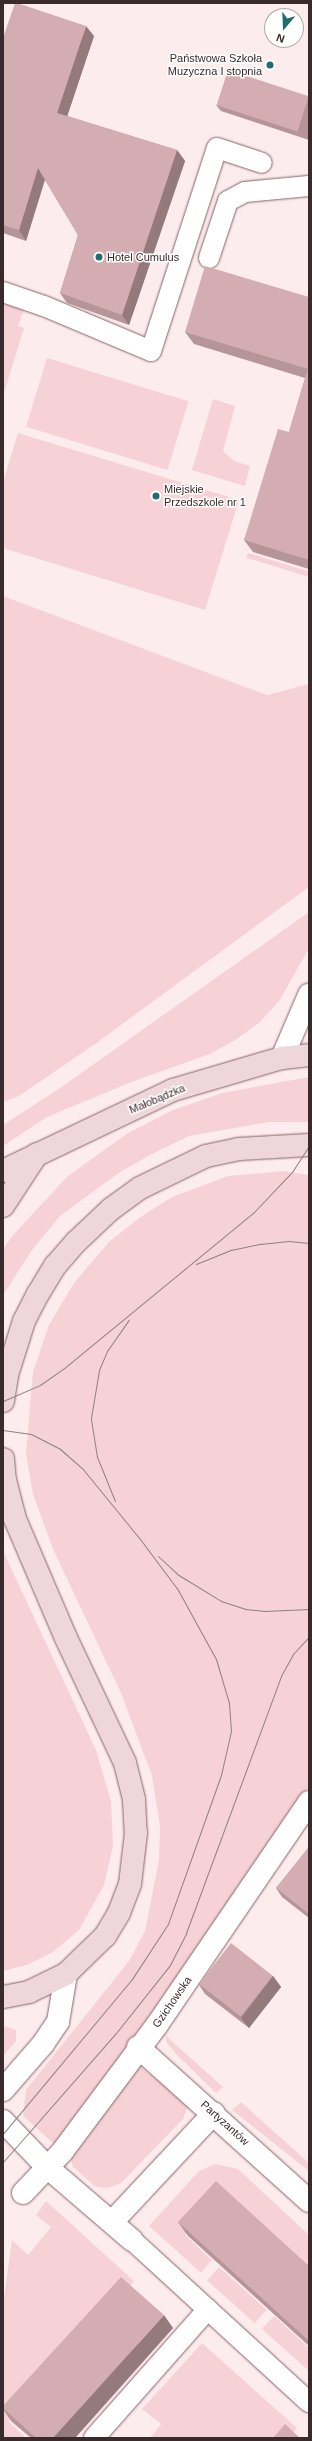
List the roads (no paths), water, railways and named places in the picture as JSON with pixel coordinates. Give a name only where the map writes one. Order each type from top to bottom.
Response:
[{"type":"main road","name":"Małobądzka","points":[[3,1171],[173,1090],[282,1058],[309,1055]]},
{"type":"main road","points":[[3,1401],[7,1375],[22,1328],[38,1294],[55,1266],[70,1248],[111,1209],[140,1188],[206,1156],[238,1149],[309,1145]]},
{"type":"main road","points":[[3,1206],[38,1154]]},
{"type":"main road","points":[[3,1459],[4,1480],[15,1519],[66,1638],[109,1726],[125,1763],[134,1800],[136,1833],[135,1858],[130,1884],[119,1913],[105,1936],[66,1974],[29,1992],[3,1996]]},
{"type":"street","points":[[282,1058],[309,995]]},
{"type":"street","name":"Gzichowska","points":[[23,2193],[62,2152],[138,2047],[157,2025],[309,1802]]},
{"type":"street","points":[[3,2090],[44,2044],[58,2022],[66,1974]]},
{"type":"street","name":"Partyzantów","points":[[138,2047],[214,2113],[309,2201]]},
{"type":"street","points":[[112,2222],[214,2113]]},
{"type":"street","points":[[3,2121],[47,2167],[132,2240]]},
{"type":"lane","points":[[3,292],[44,306],[152,352],[217,148],[262,163]]},
{"type":"lane","points":[[209,258],[228,201],[245,192],[309,186]]},
{"type":"lane","points":[[132,2240],[309,2402]]},
{"type":"lane","points":[[94,2438],[208,2309]]},
{"type":"tram line","points":[[3,1401],[40,1385],[63,1369],[254,1212],[292,1172],[309,1146]]},
{"type":"tram line","points":[[196,1264],[231,1250],[260,1244],[289,1241],[309,1243]]},
{"type":"tram line","points":[[115,1501],[97,1457],[91,1418],[99,1370],[107,1351],[129,1320]]},
{"type":"tram line","points":[[3,1430],[31,1434],[60,1449],[82,1468],[140,1539],[178,1590],[216,1659],[229,1703],[231,1731],[221,1775],[168,1924],[132,1979],[3,2134]]},
{"type":"tram line","points":[[158,1556],[177,1574],[221,1601],[245,1609],[265,1611],[309,1609]]},
{"type":"tram line","points":[[3,2162],[116,2033],[170,1965],[186,1933],[282,1674],[293,1654],[309,1637]]},
{"type":"place","name":"Państwowa Szkoła Muzyczna I stopnia","points":[[270,65]]},
{"type":"place","name":"Hotel Cumulus","points":[[99,257]]},
{"type":"place","name":"Miejskie Przedszkole nr 1","points":[[156,496]]}]
